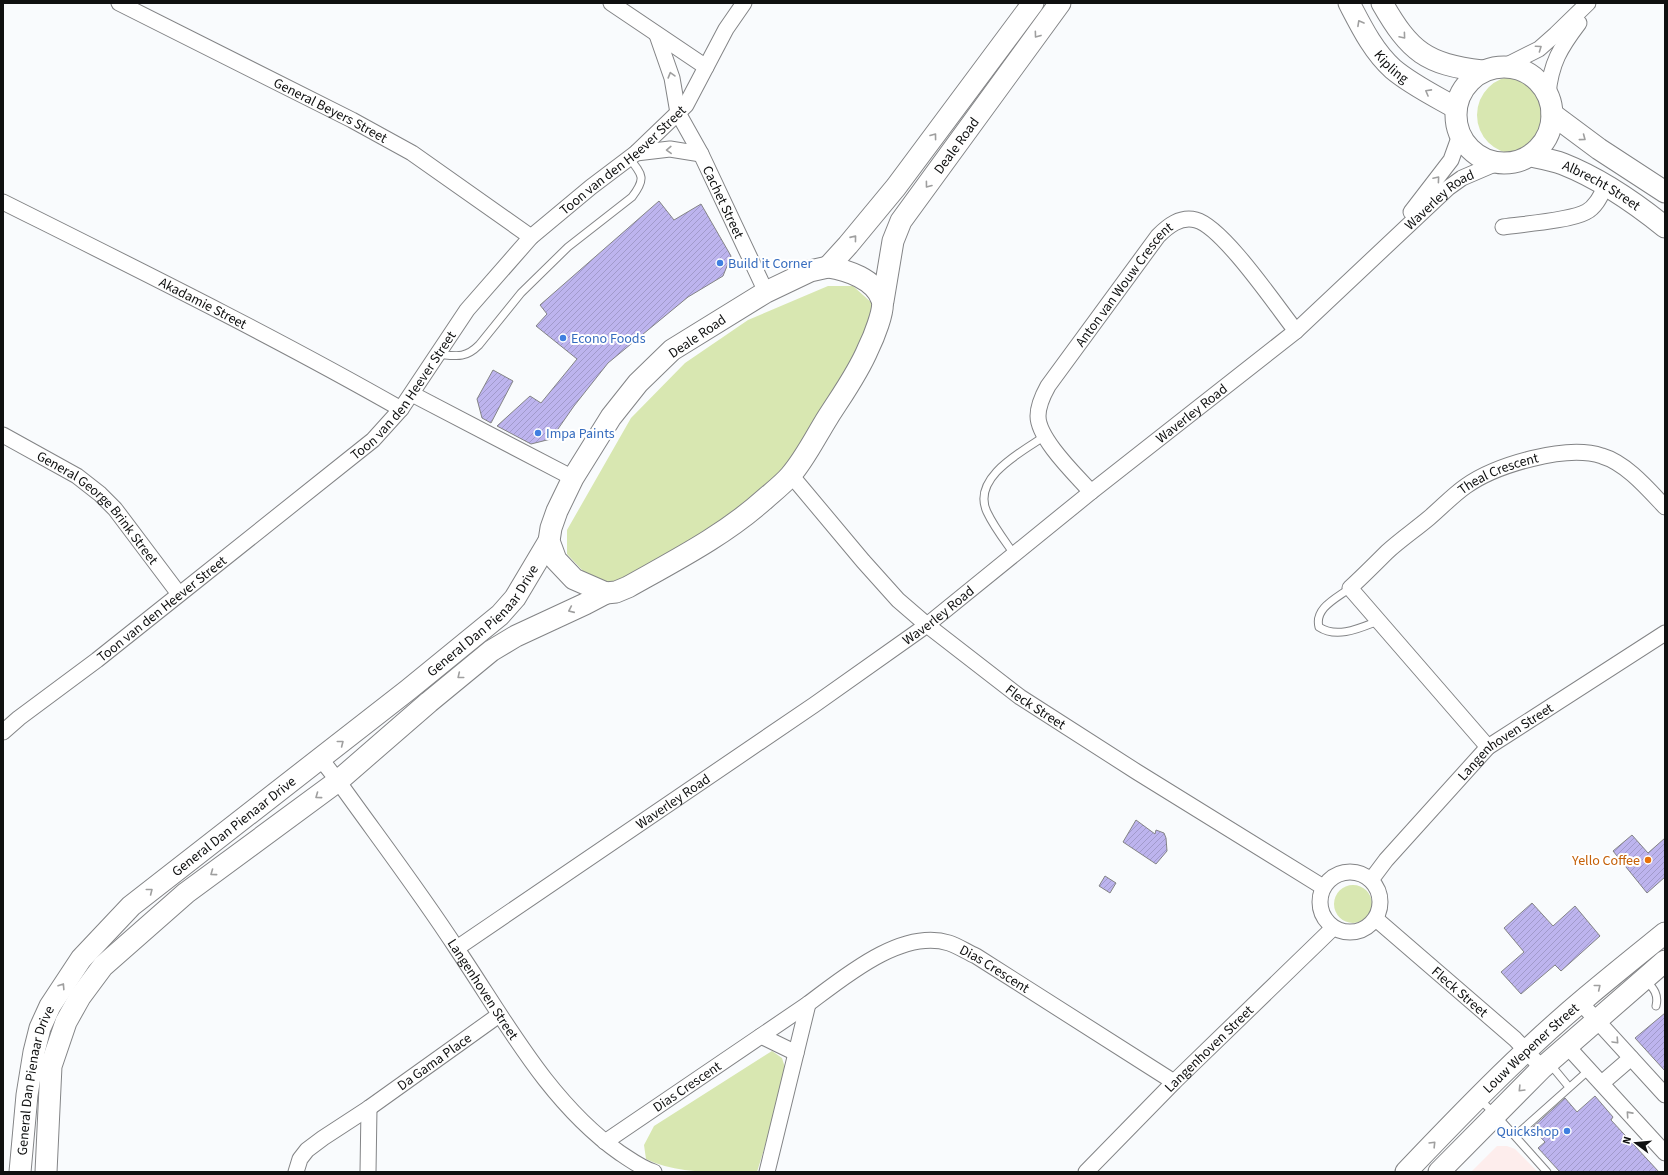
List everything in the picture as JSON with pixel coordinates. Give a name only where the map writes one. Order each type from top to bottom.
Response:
[{"type":"street","name":"General Beyers Street","points":[[119,3],[352,120],[412,153],[531,237]]},
{"type":"street","points":[[611,3],[706,67]]},
{"type":"street","name":"Toon van den Heever Street","points":[[3,732],[19,718],[97,660],[373,440],[401,409],[412,394],[467,310],[531,237],[591,187],[633,156],[686,105],[726,29],[744,3]]},
{"type":"street","name":"Deale Road","points":[[828,267],[896,187],[1033,3]]},
{"type":"street","name":"Deale Road","points":[[791,475],[810,447],[868,350],[880,318],[893,241],[901,221],[1060,3]]},
{"type":"street","name":"Kipling","points":[[1349,3],[1369,39],[1392,68],[1420,87],[1456,108]]},
{"type":"street","name":"Kipling","points":[[1382,3],[1400,33],[1411,46],[1424,55],[1443,64],[1482,71]]},
{"type":"street","points":[[1588,3],[1539,49],[1505,66],[1482,71],[1470,80],[1461,93],[1456,108],[1456,122],[1460,135],[1466,145],[1475,154],[1485,160],[1497,163],[1508,163],[1520,161],[1530,156],[1540,148],[1547,138],[1551,126],[1552,114],[1548,94],[1550,75],[1557,56],[1567,39],[1593,3]]},
{"type":"street","name":"Cachet Street","points":[[657,35],[672,78],[678,113],[701,154],[766,292]]},
{"type":"street","points":[[1505,66],[1518,68],[1530,74],[1540,83],[1548,94]]},
{"type":"street","name":"Albrecht Street","points":[[1552,114],[1599,149],[1665,192]]},
{"type":"street","name":"Waverley Road","points":[[1388,244],[1451,160],[1460,135]]},
{"type":"street","points":[[633,156],[670,149],[701,154]]},
{"type":"street","name":"Albrecht Street","points":[[1530,156],[1562,164],[1588,174],[1643,209],[1665,227]]},
{"type":"street","name":"Waverley Road","points":[[457,948],[802,714],[927,625],[1091,492],[1296,331],[1448,188],[1462,178],[1497,163]]},
{"type":"street","points":[[1503,227],[1562,219],[1586,212],[1596,202],[1606,185]]},
{"type":"street","name":"Akadamie Street","points":[[3,202],[204,303],[401,409]]},
{"type":"street","name":"Anton van Wouw Crescent","points":[[1091,492],[1045,436],[1041,429],[1038,416],[1043,396],[1048,386],[1158,236],[1168,226],[1179,220],[1195,220],[1214,231],[1246,266],[1296,331]]},
{"type":"street","name":"Deale Road","points":[[655,367],[672,350],[766,292],[810,271],[828,267],[839,269],[874,286],[882,301]]},
{"type":"street","name":"General Dan Pienaar Drive","points":[[606,593],[574,579],[556,560],[550,541],[551,528],[557,511],[573,478],[611,417],[638,383],[655,367]]},
{"type":"street","points":[[412,394],[573,478]]},
{"type":"street","name":"General George Brink Street","points":[[3,436],[77,476],[100,494],[115,509],[179,594]]},
{"type":"street","name":"Theal Crescent","points":[[1350,588],[1388,551],[1467,486],[1499,470],[1530,460],[1568,452],[1590,453],[1603,456],[1618,463],[1645,486],[1665,507]]},
{"type":"street","name":"General Dan Pienaar Drive","points":[[46,1172],[51,1066],[66,1022],[80,997],[103,966],[186,893],[338,782],[429,702],[491,651],[516,636],[606,593],[616,592],[628,587],[707,542],[749,513],[791,475]]},
{"type":"street","name":"Fleck Street","points":[[791,475],[898,600],[927,625],[1020,697],[1137,772],[1323,887]]},
{"type":"street","name":"General Dan Pienaar Drive","points":[[20,1172],[26,1095],[40,1028],[50,1006],[80,959],[131,906],[408,690],[500,615],[515,598],[550,541]]},
{"type":"street","points":[[1350,588],[1488,747]]},
{"type":"street","name":"Langenhoven Street","points":[[1371,880],[1386,860],[1488,747],[1665,633]]},
{"type":"street","name":"Langenhoven Street","points":[[320,758],[457,948],[499,1015],[539,1070],[571,1109],[605,1142],[646,1171]]},
{"type":"street","points":[[1350,871],[1366,876],[1378,889],[1380,899],[1379,910],[1376,918],[1368,926],[1359,931],[1348,932],[1333,928],[1321,911],[1319,900],[1323,887],[1330,879],[1339,873],[1350,871]]},
{"type":"street","points":[[131,906],[147,927]]},
{"type":"street","name":"Fleck Street","points":[[1376,918],[1526,1050],[1546,1065]]},
{"type":"street","name":"Langenhoven Street","points":[[1086,1172],[1174,1082],[1333,928]]},
{"type":"street","name":"Louw Wepener Street","points":[[1406,1172],[1477,1098],[1526,1050],[1580,1002],[1665,933]]},
{"type":"street","name":"Dias Crescent","points":[[605,1142],[808,1004],[843,978],[898,946],[919,940],[948,943],[976,956],[1174,1082]]},
{"type":"street","name":"Louw Wepener Street","points":[[1439,1172],[1546,1065],[1665,960]]},
{"type":"street","points":[[1580,1002],[1665,1095]]},
{"type":"street","points":[[767,1172],[808,1004]]},
{"type":"street","name":"Da Gama Place","points":[[296,1172],[300,1159],[307,1150],[369,1108],[499,1015]]},
{"type":"street","points":[[761,1036],[796,1053]]},
{"type":"street","points":[[1567,1046],[1665,1153]]},
{"type":"street","points":[[1602,1083],[1631,1058]]},
{"type":"street","points":[[368,1172],[369,1108]]},
{"type":"lane","points":[[437,354],[464,356],[471,353],[521,293],[563,252],[632,197],[638,189],[641,180],[641,173],[633,156]]},
{"type":"lane","points":[[1014,554],[987,512],[983,498],[985,487],[991,477],[1004,464],[1045,436]]},
{"type":"lane","name":"Theal Crescent","points":[[1350,588],[1324,607],[1319,615],[1319,627],[1324,630],[1340,632],[1354,630],[1378,621]]},
{"type":"lane","points":[[1645,978],[1656,992],[1658,999],[1656,1006]]},
{"type":"lane","points":[[1546,1065],[1570,1087]]},
{"type":"lane","points":[[1514,1136],[1589,1070]]},
{"type":"lane","points":[[1477,1098],[1514,1136],[1540,1169],[1547,1172]]},
{"type":"shaded area","points":[[1497,1146],[1507,1146],[1515,1149],[1538,1172],[1471,1172]]},
{"type":"green space","points":[[1516,76],[1531,79],[1538,83],[1548,93],[1552,100],[1555,115],[1552,130],[1548,137],[1538,147],[1531,151],[1516,154],[1501,151],[1494,147],[1484,137],[1480,130],[1477,115],[1480,100],[1484,93],[1494,83],[1501,79]]},
{"type":"green space","points":[[828,286],[853,286],[873,304],[875,333],[767,495],[635,580],[608,585],[583,571],[567,554],[567,530],[631,418],[685,363],[748,320]]},
{"type":"green space","points":[[1349,885],[1357,885],[1367,890],[1371,897],[1371,911],[1367,918],[1357,923],[1349,923],[1339,918],[1337,915],[1334,908],[1334,900],[1339,890],[1342,888]]},
{"type":"green space","points":[[772,1051],[782,1058],[787,1074],[757,1172],[700,1172],[672,1168],[646,1159],[644,1145],[654,1126]]},
{"type":"building","points":[[659,201],[674,220],[701,204],[731,256],[723,276],[688,297],[608,363],[574,406],[551,439],[531,444],[497,426],[530,396],[541,403],[577,359],[536,326],[547,314],[540,305]]},
{"type":"building","points":[[493,370],[513,381],[491,423],[482,418],[477,399]]},
{"type":"building","points":[[1136,820],[1155,834],[1156,830],[1164,833],[1167,851],[1156,864],[1123,842]]},
{"type":"building","points":[[1632,835],[1648,853],[1665,838],[1665,877],[1647,893],[1613,851]]},
{"type":"building","points":[[1105,876],[1116,883],[1110,893],[1099,886]]},
{"type":"building","points":[[1532,903],[1553,926],[1575,906],[1600,936],[1561,971],[1555,965],[1521,994],[1501,972],[1524,952],[1504,928]]},
{"type":"building","points":[[1665,1013],[1665,1071],[1635,1038]]},
{"type":"building","points":[[1595,1096],[1613,1117],[1611,1120],[1659,1172],[1560,1172],[1538,1148],[1545,1142],[1532,1128],[1565,1098],[1577,1112]]},
{"type":"place","name":"Build it Corner","points":[[720,263]]},
{"type":"place","name":"Econo Foods","points":[[563,338]]},
{"type":"place","name":"Impa Paints","points":[[538,433]]},
{"type":"place","name":"Yello Coffee","points":[[1648,860]]},
{"type":"place","name":"Quickshop","points":[[1567,1131]]}]
